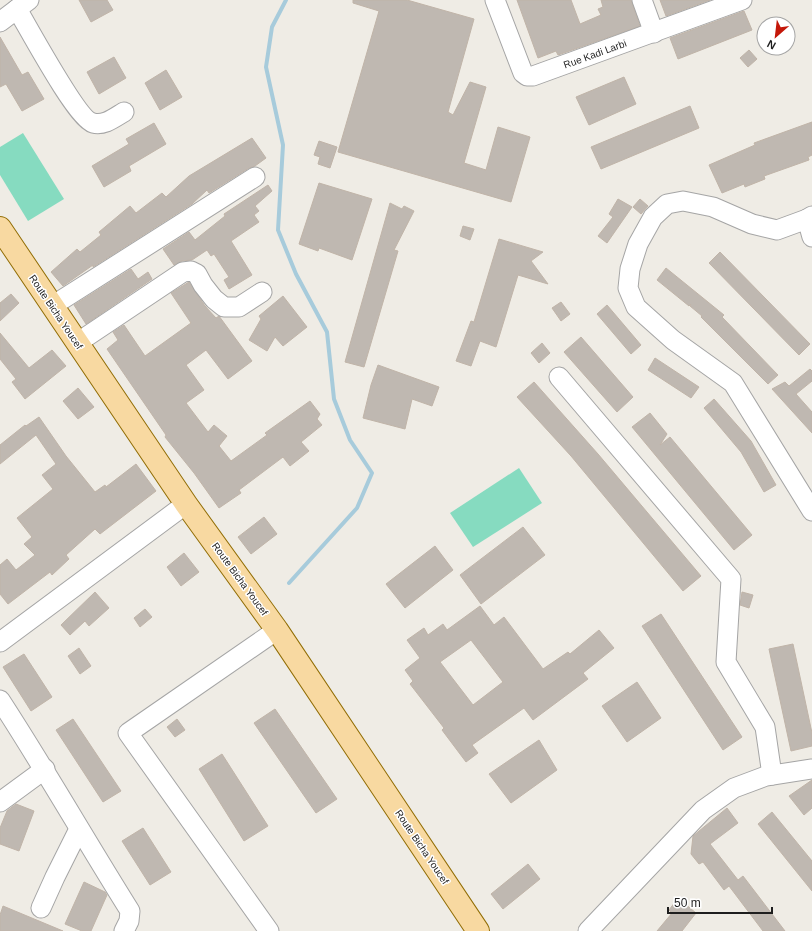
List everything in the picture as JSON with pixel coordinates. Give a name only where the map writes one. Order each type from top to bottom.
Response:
[{"type":"main road","name":"Route Bicha Youcef","points":[[0,228],[186,504],[277,630],[478,931]]},
{"type":"street","name":"Rue Kadi Larbi","points":[[495,0],[520,66],[527,76],[533,76],[742,0]]},
{"type":"street","points":[[642,0],[654,33]]},
{"type":"street","points":[[0,22],[23,5],[69,97],[81,114],[92,123],[104,124],[124,112]]},
{"type":"street","points":[[52,306],[254,177]]},
{"type":"street","points":[[812,237],[809,217],[777,230],[752,224],[713,207],[684,201],[667,204],[653,216],[638,244],[630,269],[628,288],[636,308],[672,340],[732,383],[812,511]]},
{"type":"street","points":[[77,343],[183,272],[191,271],[197,274],[203,285],[214,299],[224,307],[239,308],[262,292]]},
{"type":"street","points":[[559,377],[731,579],[726,662],[765,727],[772,775]]},
{"type":"street","points":[[0,642],[186,504]]},
{"type":"street","points":[[269,931],[128,733],[277,630]]},
{"type":"street","points":[[0,700],[45,769],[79,829],[130,911],[129,921],[124,931]]},
{"type":"street","points":[[0,802],[45,769]]},
{"type":"street","points":[[588,931],[703,810],[734,788],[772,775],[812,769]]},
{"type":"street","points":[[41,908],[79,829]]},
{"type":"green space","points":[[23,133],[64,199],[28,221],[0,175],[0,147]]},
{"type":"green space","points":[[519,468],[542,503],[473,547],[450,513]]},
{"type":"building","points":[[79,0],[107,0],[113,10],[91,22]]},
{"type":"building","points":[[353,0],[407,0],[474,19],[448,112],[453,115],[470,82],[486,87],[464,163],[486,170],[498,127],[530,137],[511,202],[338,152],[379,11],[353,3]]},
{"type":"building","points":[[517,0],[571,0],[580,24],[601,15],[598,9],[603,7],[601,0],[631,0],[640,26],[558,55],[556,51],[538,58]]},
{"type":"building","points":[[660,0],[710,0],[666,16]]},
{"type":"building","points":[[744,11],[752,30],[678,59],[670,38]]},
{"type":"building","points":[[0,37],[22,75],[28,72],[44,99],[22,111],[6,84],[0,87]]},
{"type":"building","points":[[749,50],[757,59],[748,67],[740,58]]},
{"type":"building","points":[[114,57],[126,78],[99,94],[87,72]]},
{"type":"building","points":[[166,70],[182,97],[160,110],[145,83]]},
{"type":"building","points":[[624,77],[636,104],[589,125],[576,97]]},
{"type":"building","points":[[690,106],[699,128],[601,169],[591,147]]},
{"type":"building","points":[[812,122],[812,155],[808,157],[809,160],[764,176],[765,179],[745,187],[744,184],[722,193],[709,165],[755,145],[754,143]]},
{"type":"building","points":[[154,123],[166,144],[129,166],[131,171],[104,187],[92,166],[129,144],[126,139]]},
{"type":"building","points":[[252,138],[266,158],[255,166],[249,168],[209,193],[207,190],[192,204],[93,267],[93,265],[63,286],[51,272],[77,249],[80,252],[101,235],[99,232],[130,206],[136,213],[162,193],[166,197],[189,176]]},
{"type":"building","points":[[319,141],[337,147],[330,168],[318,164],[320,157],[314,155]]},
{"type":"building","points":[[319,183],[372,199],[352,260],[319,248],[318,251],[299,244]]},
{"type":"building","points":[[268,185],[272,191],[255,206],[259,211],[254,215],[259,222],[231,241],[252,275],[229,289],[224,280],[229,277],[214,254],[211,256],[207,250],[192,260],[182,261],[174,265],[163,249],[189,232],[195,240],[225,216],[224,214]]},
{"type":"building","points":[[618,199],[632,207],[607,243],[598,236],[613,217],[609,214]]},
{"type":"building","points":[[640,199],[648,206],[641,214],[633,207]]},
{"type":"building","points":[[390,203],[402,209],[404,206],[414,211],[394,250],[398,251],[364,367],[345,362]]},
{"type":"building","points":[[463,226],[474,229],[470,240],[460,236]]},
{"type":"building","points":[[499,239],[543,252],[531,261],[548,284],[518,275],[496,347],[480,341],[471,366],[456,361],[471,321],[474,322]]},
{"type":"building","points":[[720,252],[810,344],[799,355],[709,263]]},
{"type":"building","points":[[666,268],[724,315],[722,317],[778,375],[768,384],[701,317],[702,316],[690,306],[691,304],[689,306],[657,280]]},
{"type":"building","points":[[131,269],[138,279],[148,272],[152,279],[86,324],[74,305]]},
{"type":"building","points":[[189,282],[205,306],[216,318],[219,316],[252,361],[228,379],[206,350],[186,365],[204,390],[186,403],[208,432],[214,425],[227,436],[219,446],[231,461],[267,435],[265,433],[310,401],[320,414],[317,419],[322,425],[301,442],[309,451],[290,466],[283,457],[239,490],[241,493],[219,508],[194,473],[165,437],[166,435],[107,349],[118,340],[113,332],[124,325],[145,356],[191,323],[171,293]]},
{"type":"building","points":[[11,294],[19,303],[0,321],[0,303]]},
{"type":"building","points":[[283,296],[307,327],[283,346],[275,337],[267,351],[249,340],[261,319],[259,316]]},
{"type":"building","points":[[561,302],[570,314],[561,321],[552,308]]},
{"type":"building","points":[[607,305],[641,345],[631,354],[597,314]]},
{"type":"building","points":[[0,333],[29,368],[52,350],[66,366],[25,399],[12,382],[16,379],[0,359]]},
{"type":"building","points":[[581,337],[633,397],[617,412],[564,352]]},
{"type":"building","points":[[542,343],[550,353],[539,363],[531,353]]},
{"type":"building","points":[[655,358],[699,387],[691,398],[648,370]]},
{"type":"building","points":[[378,365],[439,387],[432,406],[412,399],[405,429],[363,418],[371,385]]},
{"type":"building","points":[[810,369],[812,371],[812,381],[796,394],[812,412],[812,433],[772,389],[785,382],[789,386]]},
{"type":"building","points":[[534,382],[598,454],[701,576],[683,591],[571,456],[517,397]]},
{"type":"building","points":[[78,388],[94,407],[78,419],[63,401]]},
{"type":"building","points":[[714,399],[751,441],[776,485],[764,492],[741,452],[704,408]]},
{"type":"building","points":[[650,413],[667,434],[660,445],[670,437],[752,535],[734,550],[632,427]]},
{"type":"building","points":[[39,417],[66,456],[95,492],[105,485],[106,487],[136,464],[156,491],[100,534],[95,529],[66,555],[69,559],[52,575],[50,572],[8,604],[0,594],[0,565],[7,559],[16,570],[35,555],[24,544],[32,537],[17,518],[53,489],[42,475],[56,464],[36,435],[0,464],[0,445],[25,425],[26,426]]},
{"type":"building","points":[[264,517],[277,534],[251,554],[238,537]]},
{"type":"building","points":[[523,527],[545,555],[481,604],[460,575]]},
{"type":"building","points":[[435,546],[453,570],[405,608],[386,584]]},
{"type":"building","points":[[184,553],[199,572],[181,586],[167,567]]},
{"type":"building","points":[[95,592],[109,608],[89,626],[85,621],[70,635],[61,625]]},
{"type":"building","points":[[742,592],[753,595],[749,608],[740,605]]},
{"type":"building","points":[[480,606],[494,625],[504,617],[543,669],[568,652],[570,654],[599,630],[614,648],[583,673],[588,679],[533,720],[524,708],[472,745],[478,753],[466,762],[442,730],[444,728],[410,684],[413,681],[405,670],[420,658],[407,640],[424,628],[428,635],[443,624],[447,630]],"holes":[[[471,640],[503,682],[473,705],[440,662]]]},
{"type":"building","points":[[145,609],[152,617],[140,627],[134,618]]},
{"type":"building","points":[[661,614],[742,737],[723,750],[642,626]]},
{"type":"building","points":[[793,644],[812,733],[812,746],[791,751],[769,649]]},
{"type":"building","points":[[79,648],[91,666],[80,674],[68,656]]},
{"type":"building","points":[[24,654],[52,697],[31,711],[3,667]]},
{"type":"building","points":[[637,682],[661,718],[627,742],[602,706]]},
{"type":"building","points":[[275,709],[337,799],[316,813],[254,723]]},
{"type":"building","points":[[73,719],[121,791],[103,802],[56,730]]},
{"type":"building","points":[[177,719],[185,730],[175,737],[167,727]]},
{"type":"building","points":[[539,740],[557,770],[511,803],[489,774]]},
{"type":"building","points":[[222,754],[268,826],[244,841],[199,769]]},
{"type":"building","points":[[812,780],[812,808],[804,815],[789,796]]},
{"type":"building","points":[[16,804],[34,811],[19,851],[0,844],[0,828],[7,811]]},
{"type":"building","points":[[727,808],[738,823],[710,844],[738,880],[743,876],[785,931],[763,931],[729,886],[724,890],[703,862],[699,864],[691,854],[693,836]]},
{"type":"building","points":[[772,812],[812,861],[812,891],[758,824]]},
{"type":"building","points":[[143,828],[171,872],[150,885],[122,841]]},
{"type":"building","points":[[528,864],[540,879],[503,909],[491,894]]},
{"type":"building","points":[[84,882],[105,892],[107,895],[91,931],[82,931],[65,924]]},
{"type":"building","points":[[678,898],[696,913],[682,931],[657,931],[672,913],[669,910]]},
{"type":"building","points":[[3,906],[63,931],[0,931],[0,915]]},
{"type":"waterway","points":[[286,0],[272,27],[266,67],[283,145],[278,230],[296,274],[327,332],[334,399],[350,440],[372,473],[357,508],[289,583]]}]
